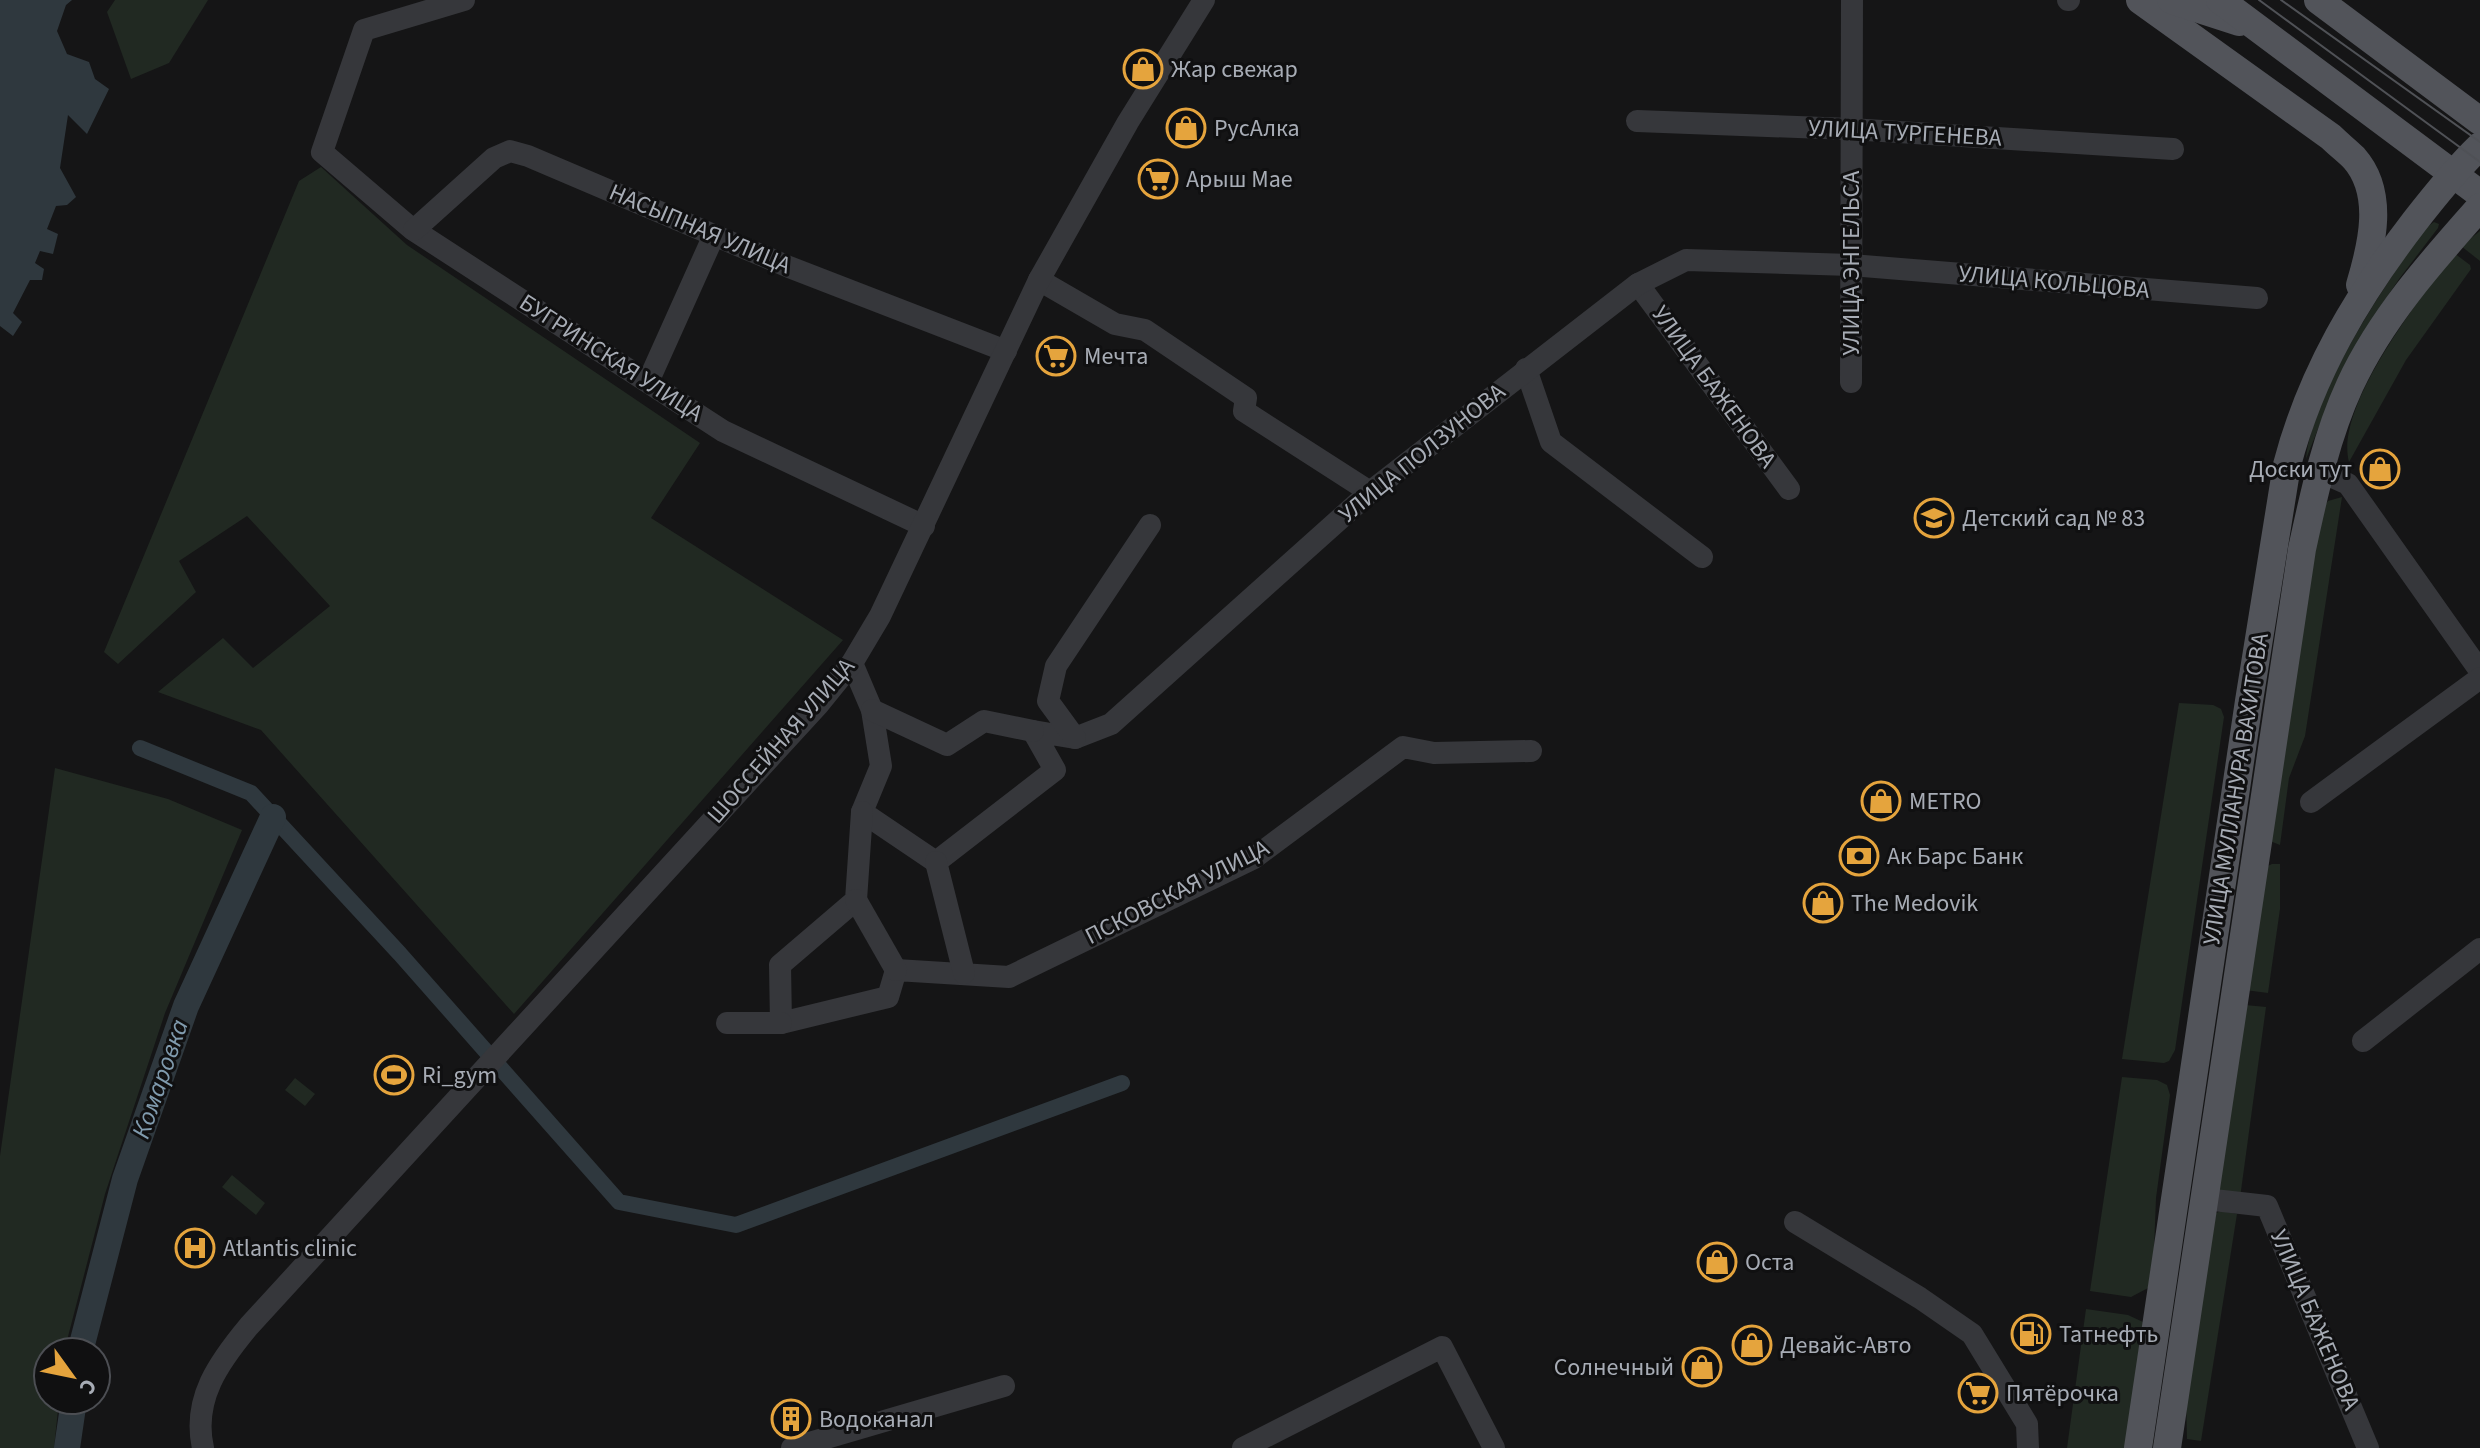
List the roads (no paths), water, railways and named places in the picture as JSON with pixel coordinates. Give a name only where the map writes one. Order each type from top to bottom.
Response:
[{"type":"main road","points":[[2140,0],[2331,137],[2356,160],[2369,183],[2374,226],[2354,304]]},
{"type":"main road","points":[[2171,0],[2260,28]]},
{"type":"main road","points":[[2220,0],[2480,194]]},
{"type":"main road","points":[[2318,0],[2480,121]]},
{"type":"main road","name":"УЛИЦА МУЛЛАНУРА ВАХИТОВА","points":[[2138,1448],[2244,732],[2293,440],[2321,367],[2354,304],[2452,173],[2480,146]]},
{"type":"main road","name":"УЛИЦА МУЛЛАНУРА ВАХИТОВА","points":[[2167,1448],[2302,549],[2319,471],[2350,385],[2379,334],[2413,284],[2480,207]]},
{"type":"street","name":"БУГРИНСКАЯ УЛИЦА","points":[[464,0],[364,30],[322,152],[414,230],[723,431],[924,526]]},
{"type":"street","name":"ШОССЕЙНАЯ УЛИЦА","points":[[203,1448],[199,1421],[203,1399],[213,1375],[238,1340],[818,705],[852,663],[880,616],[924,526],[1039,280],[1128,122],[1204,0]]},
{"type":"street","name":"УЛИЦА ЭНГЕЛЬСА","points":[[1851,382],[1852,0]]},
{"type":"street","name":"УЛИЦА ТУРГЕНЕВА","points":[[1637,121],[1850,129],[2173,149]]},
{"type":"street","name":"НАСЫПНАЯ УЛИЦА","points":[[414,230],[494,158],[510,151],[1006,351]]},
{"type":"street","points":[[648,382],[714,235]]},
{"type":"street","name":"УЛИЦА ПОЛЗУНОВА","points":[[1075,738],[1111,724],[1370,492],[1638,284],[1686,260],[1851,265]]},
{"type":"street","name":"УЛИЦА КОЛЬЦОВА","points":[[1851,265],[2257,298]]},
{"type":"street","points":[[1039,280],[1115,324],[1145,330],[1246,398],[1244,411],[1370,492]]},
{"type":"street","name":"УЛИЦА БАЖЕНОВА","points":[[1638,284],[1789,489]]},
{"type":"street","points":[[1526,369],[1551,442],[1702,557]]},
{"type":"street","points":[[2319,471],[2348,484],[2480,671]]},
{"type":"street","points":[[1075,738],[1048,701],[1056,666],[1150,525]]},
{"type":"street","points":[[727,1023],[781,1023],[888,997],[896,970],[856,900],[862,812],[881,766],[872,710],[852,663]]},
{"type":"street","points":[[2311,802],[2480,678]]},
{"type":"street","points":[[872,710],[947,745],[984,721],[1075,738]]},
{"type":"street","points":[[936,862],[1055,770],[1033,731]]},
{"type":"street","name":"ПСКОВСКАЯ УЛИЦА","points":[[896,970],[1009,977],[1254,858],[1403,747],[1434,753],[1531,751]]},
{"type":"street","points":[[862,812],[936,862],[964,973]]},
{"type":"street","points":[[781,1023],[780,965],[856,900]]},
{"type":"street","points":[[2363,1041],[2480,949]]},
{"type":"street","name":"УЛИЦА БАЖЕНОВА","points":[[2205,1199],[2267,1206],[2368,1448]]},
{"type":"street","points":[[1795,1222],[1920,1298],[1972,1334],[2027,1424],[2028,1447]]},
{"type":"street","points":[[1243,1448],[1442,1347],[1494,1448]]},
{"type":"street","points":[[792,1448],[1004,1386]]},
{"type":"waterway","points":[[140,748],[251,793],[400,954],[619,1202],[736,1225],[1122,1083]]},
{"type":"waterway","name":"Комаровка","points":[[84,1336],[125,1179],[186,1006],[273,817]]},
{"type":"waterway","name":"Комаровка","points":[[67,1448],[72,1416]]},
{"type":"tram line","points":[[2259,0],[2480,162]]},
{"type":"tram line","points":[[2281,0],[2480,142]]},
{"type":"place","name":"Жар свежар","points":[[1143,69]]},
{"type":"place","name":"РусАлка","points":[[1186,128]]},
{"type":"place","name":"Арыш Мае","points":[[1158,179]]},
{"type":"place","name":"Мечта","points":[[1056,356]]},
{"type":"place","name":"Доски тут","points":[[2380,469]]},
{"type":"place","name":"Детский сад № 83","points":[[1934,518]]},
{"type":"place","name":"METRO","points":[[1881,801]]},
{"type":"place","name":"Ак Барс Банк","points":[[1859,856]]},
{"type":"place","name":"The Medovik","points":[[1823,903]]},
{"type":"place","name":"Ri_gym","points":[[394,1075]]},
{"type":"place","name":"Atlantis clinic","points":[[195,1248]]},
{"type":"place","name":"Оста","points":[[1717,1262]]},
{"type":"place","name":"Татнефть","points":[[2031,1334]]},
{"type":"place","name":"Девайс-Авто","points":[[1752,1345]]},
{"type":"place","name":"Солнечный","points":[[1702,1367]]},
{"type":"place","name":"Пятёрочка","points":[[1978,1393]]},
{"type":"place","name":"Водоканал","points":[[791,1419]]}]
